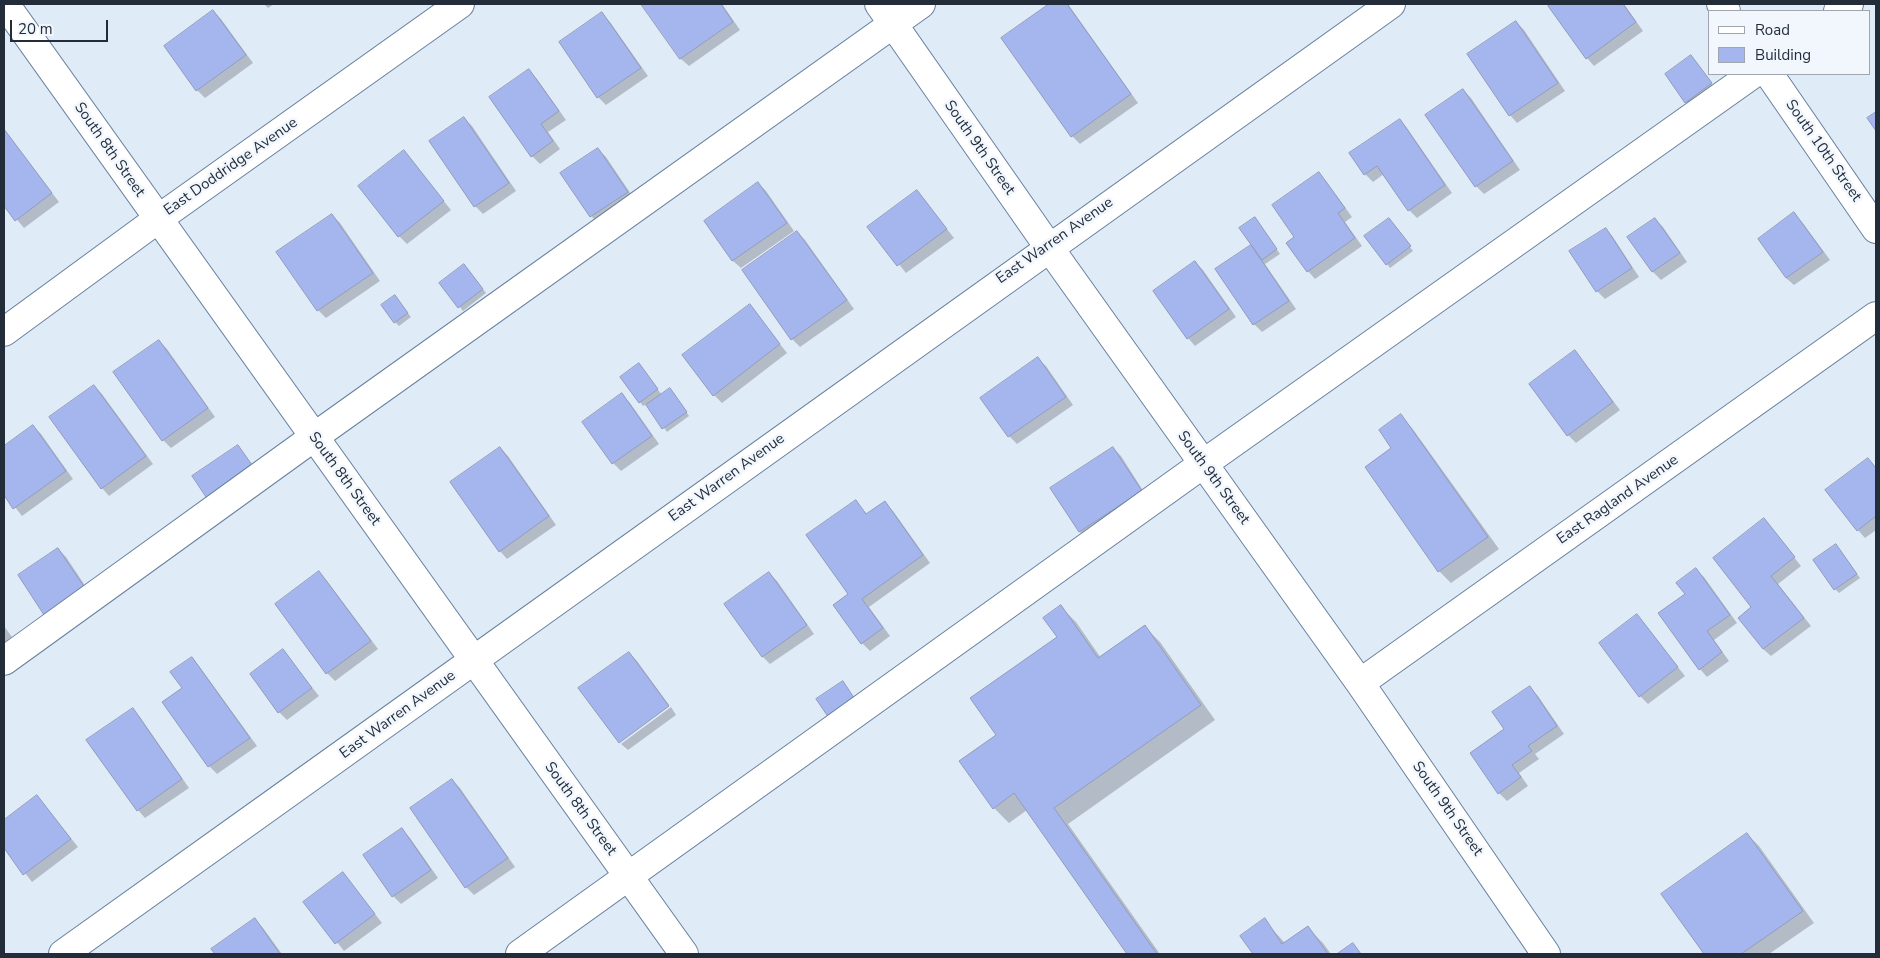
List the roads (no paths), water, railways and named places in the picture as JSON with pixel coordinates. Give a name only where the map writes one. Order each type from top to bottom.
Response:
[{"type":"street","name":"South 8th Street","points":[[5,4],[684,954]]},
{"type":"street","name":"East Doddridge Avenue","points":[[4,332],[158,219],[460,4]]},
{"type":"street","points":[[4,661],[314,437],[886,14],[921,4]]},
{"type":"street","name":"East Warren Avenue","points":[[63,954],[1048,246],[1391,4]]},
{"type":"street","name":"South 9th Street","points":[[886,14],[1048,246],[1360,683],[1546,954]]},
{"type":"street","points":[[520,954],[1203,464],[1752,75]]},
{"type":"street","name":"South 10th Street","points":[[1770,75],[1876,229]]},
{"type":"street","name":"East Ragland Avenue","points":[[1360,683],[1876,316]]}]
